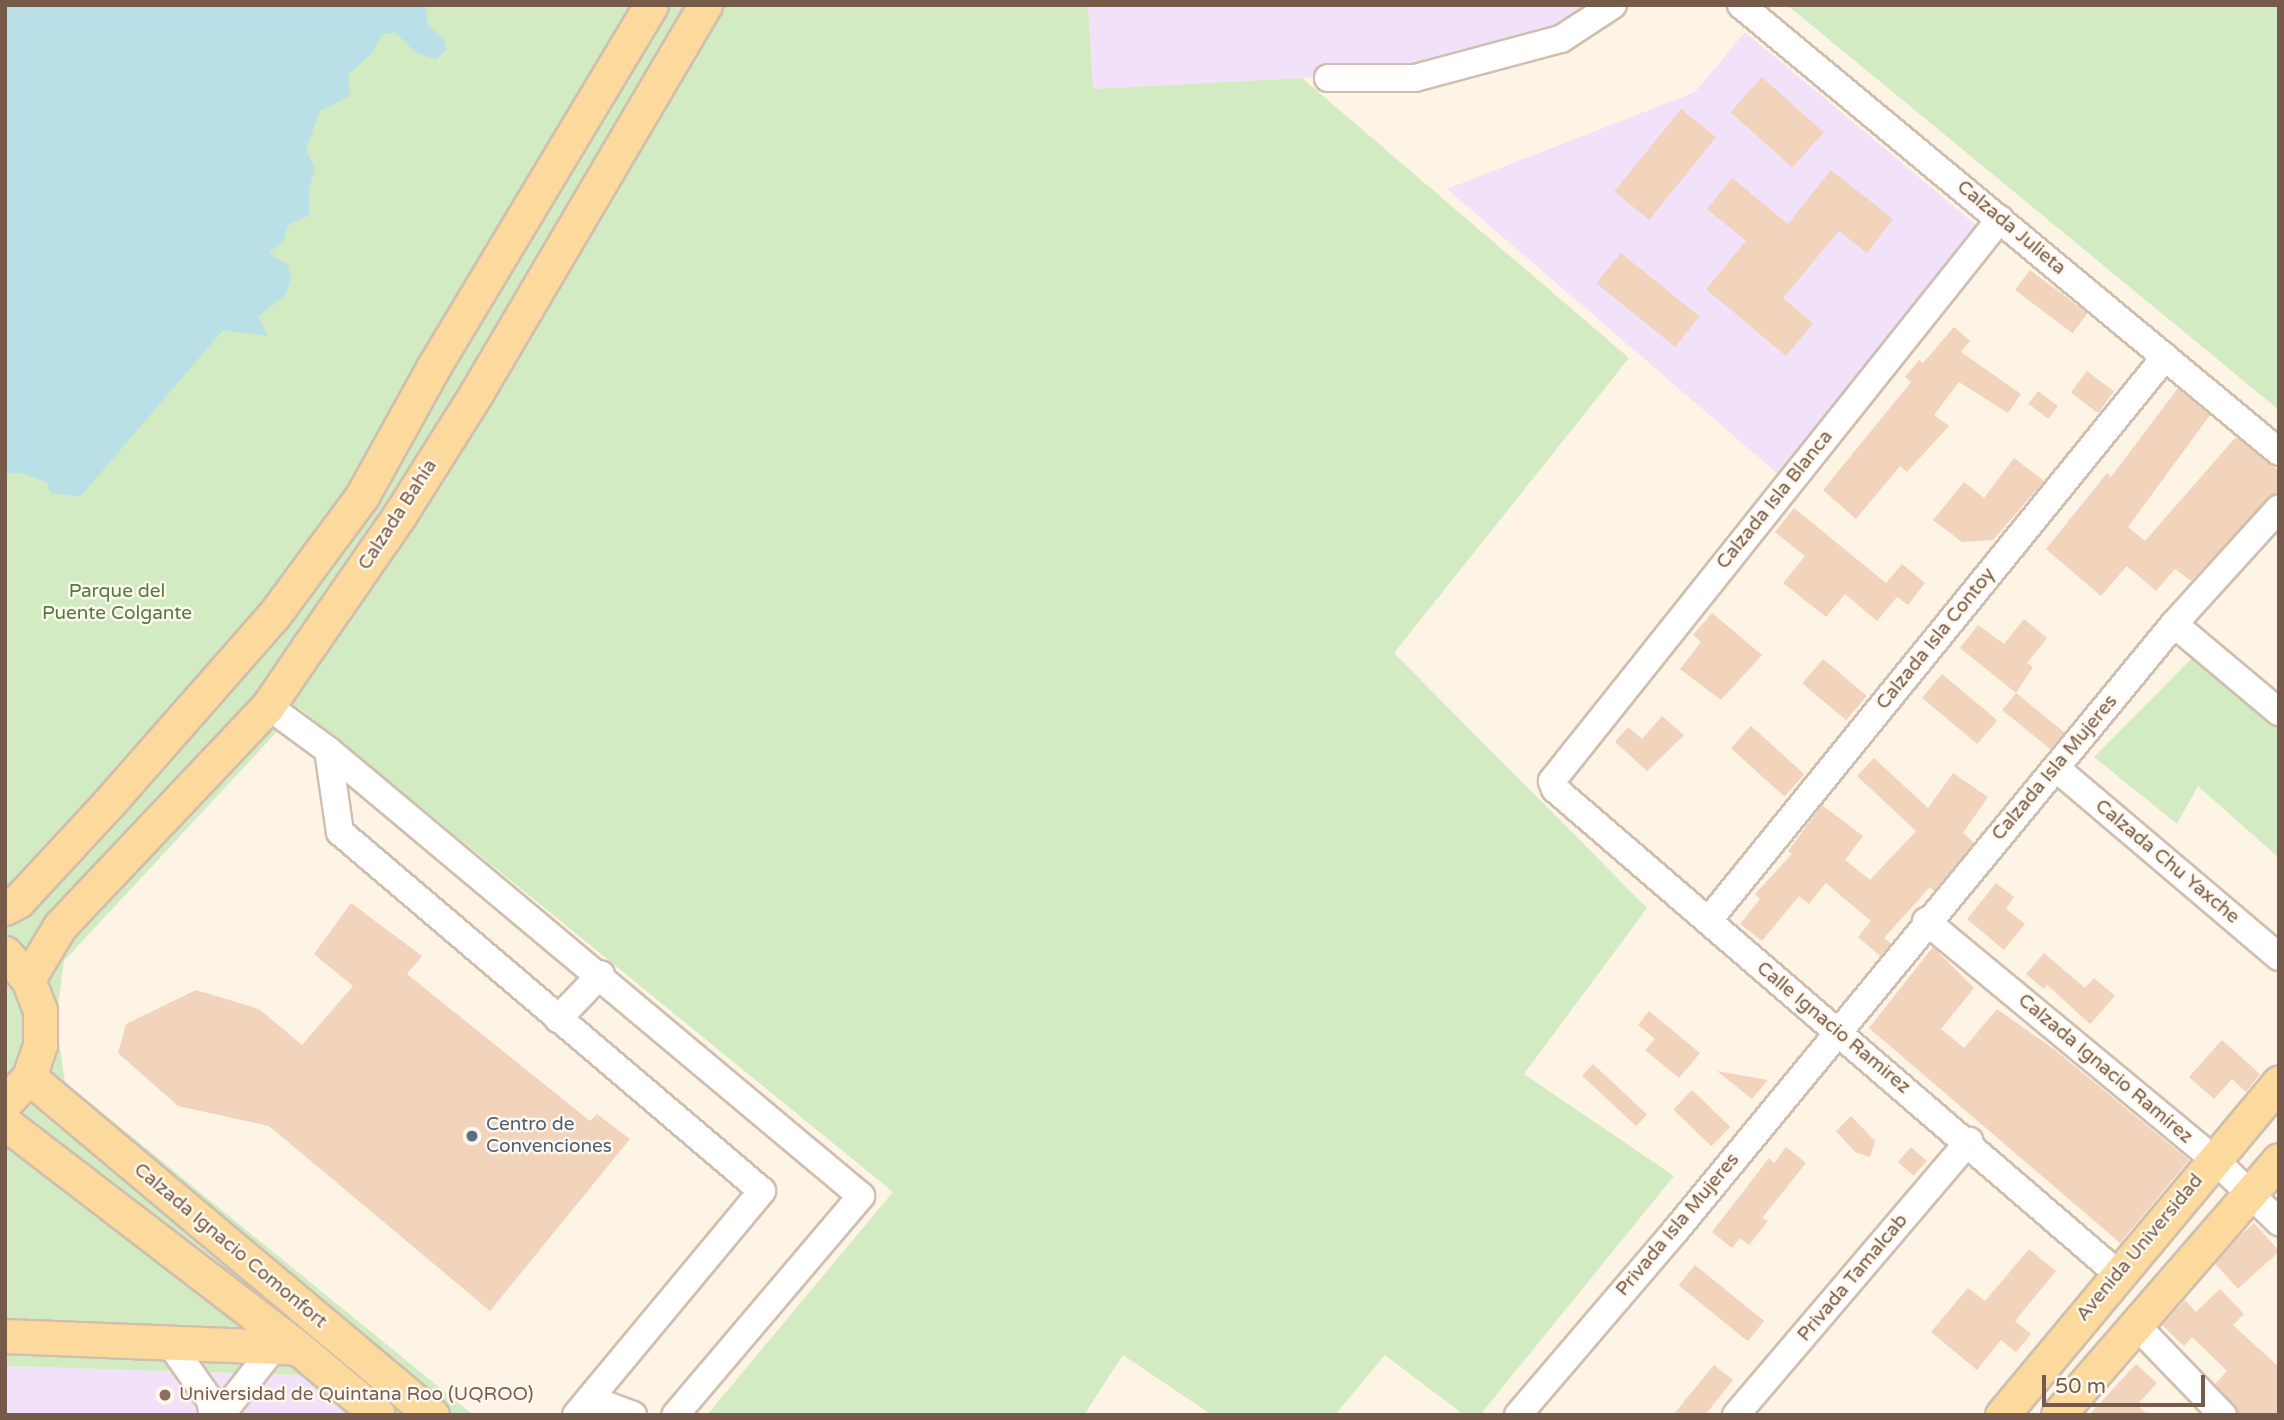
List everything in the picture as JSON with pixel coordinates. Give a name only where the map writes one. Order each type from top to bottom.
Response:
[{"type":"main road","points":[[5,908],[18,901],[107,805],[274,615],[362,496],[434,366],[651,5]]},
{"type":"main road","name":"Calzada Bahía","points":[[28,979],[60,926],[268,706],[399,516],[477,392],[705,5]]},
{"type":"main road","points":[[434,366],[477,392]]},
{"type":"main road","points":[[5,953],[28,979],[40,1022],[40,1045],[29,1077],[5,1103]]},
{"type":"main road","name":"Calzada Ignacio Comonfort","points":[[29,1077],[432,1415]]},
{"type":"main road","name":"Avenida Universidad","points":[[2002,1415],[2279,1082]]},
{"type":"main road","name":"Calzada Ignacio Comonfort","points":[[5,1123],[287,1347],[378,1415]]},
{"type":"main road","points":[[2058,1415],[2279,1160]]},
{"type":"main road","points":[[5,1336],[287,1347]]},
{"type":"street","points":[[1328,78],[1415,78],[1561,39],[1613,5]]},
{"type":"street","name":"Calzada Julieta","points":[[1741,5],[2279,452]]},
{"type":"street","name":"Calzada Isla Blanca","points":[[1552,781],[2000,219]]},
{"type":"street","name":"Calzada Isla Contoy","points":[[1707,921],[2165,357]]},
{"type":"street","name":"Calzada Isla Mujeres","points":[[1836,1033],[2174,624],[2279,508]]},
{"type":"street","points":[[2174,624],[2279,712]]},
{"type":"street","points":[[268,706],[328,750],[601,974],[861,1196],[675,1415]]},
{"type":"street","points":[[328,750],[340,832],[762,1191],[583,1407]]},
{"type":"street","name":"Calzada Chu Yaxche","points":[[2056,768],[2279,957]]},
{"type":"street","name":"Calle Ignacio Ramirez","points":[[1552,781],[1707,921],[1836,1033],[1969,1141],[2118,1274]]},
{"type":"street","name":"Calzada Ignacio Ramírez","points":[[1926,922],[2214,1159],[2279,1222]]},
{"type":"street","points":[[558,1019],[601,974]]},
{"type":"street","name":"Privada Isla Mujeres","points":[[1518,1415],[1836,1033]]},
{"type":"street","name":"Privada Tamalcab","points":[[1737,1415],[1969,1141]]},
{"type":"street","points":[[2135,1324],[2223,1415]]},
{"type":"street","points":[[168,1341],[210,1400],[214,1415]]},
{"type":"street","points":[[221,1415],[287,1347]]},
{"type":"street","points":[[583,1407],[632,1415]]},
{"type":"shaded area","points":[[1088,5],[1596,5],[1568,28],[1414,72],[1093,89]]},
{"type":"shaded area","points":[[1745,32],[1976,225],[1779,475],[1447,189],[1695,92]]},
{"type":"shaded area","name":"Universidad de Quintana Roo (UQROO)","points":[[5,1366],[300,1375],[347,1415],[5,1415]]},
{"type":"green space","name":"Parque del Puente Colgante","points":[[5,5],[1088,5],[1093,89],[1302,78],[1629,358],[1394,653],[1647,908],[1524,1074],[1674,1176],[1480,1415],[1464,1415],[1385,1355],[1335,1415],[1212,1415],[1123,1355],[1084,1415],[707,1415],[893,1192],[299,708],[64,961],[56,1020],[65,1082],[473,1415],[347,1415],[300,1375],[5,1366]]},
{"type":"green space","points":[[1787,5],[2279,5],[2279,410]]},
{"type":"green space","points":[[2196,654],[2279,723],[2279,858],[2198,786],[2177,824],[2094,757]]},
{"type":"water","points":[[5,5],[425,5],[428,24],[444,40],[446,50],[436,59],[416,53],[395,32],[382,35],[372,53],[348,75],[350,96],[320,111],[306,149],[315,169],[309,189],[309,215],[288,225],[284,240],[269,253],[288,265],[291,277],[286,294],[258,317],[268,336],[223,330],[80,497],[51,493],[46,482],[21,473],[5,473]]},
{"type":"building","points":[[1762,77],[1824,133],[1792,167],[1731,112]]},
{"type":"building","points":[[1681,109],[1716,137],[1649,220],[1614,191]]},
{"type":"building","points":[[1831,170],[1893,219],[1867,253],[1839,231],[1783,298],[1813,323],[1786,356],[1706,289],[1746,241],[1707,209],[1732,178],[1788,224]]},
{"type":"building","points":[[1621,253],[1699,317],[1675,347],[1596,283]]},
{"type":"building","points":[[2030,270],[2088,313],[2072,333],[2015,290]]},
{"type":"building","points":[[1954,327],[1970,341],[1961,352],[2021,394],[2008,413],[1959,382],[1934,415],[1949,426],[1907,472],[1900,466],[1856,519],[1823,490],[1911,382],[1905,377],[1919,360],[1923,363]]},
{"type":"building","points":[[2087,371],[2114,391],[2098,413],[2071,393]]},
{"type":"building","points":[[2178,388],[2210,415],[2128,527],[2145,541],[2236,437],[2279,471],[2279,490],[2191,581],[2175,569],[2156,591],[2127,566],[2101,596],[2046,549],[2107,473],[2111,477]]},
{"type":"building","points":[[2038,391],[2058,406],[2048,419],[2028,404]]},
{"type":"building","points":[[2014,458],[2044,481],[1993,540],[1962,542],[1933,520],[1964,482],[1984,498]]},
{"type":"building","points":[[1794,508],[1886,583],[1902,564],[1925,583],[1908,605],[1897,597],[1877,621],[1845,594],[1826,617],[1783,583],[1805,556],[1775,532]]},
{"type":"building","points":[[1712,613],[1762,655],[1721,700],[1680,669],[1701,642],[1693,635]]},
{"type":"building","points":[[2024,619],[2047,638],[2027,663],[2033,667],[2016,693],[1960,648],[1978,625],[2004,644]]},
{"type":"building","points":[[1823,659],[1867,696],[1846,720],[1802,684]]},
{"type":"building","points":[[1942,674],[1997,720],[1977,744],[1922,698]]},
{"type":"building","points":[[2016,693],[2065,733],[2051,750],[2002,710]]},
{"type":"building","points":[[1662,716],[1684,735],[1647,771],[1615,742],[1628,727],[1642,739]]},
{"type":"building","points":[[1751,726],[1805,774],[1784,796],[1731,748]]},
{"type":"building","points":[[1874,758],[1928,808],[1953,773],[1988,797],[1963,833],[1974,843],[1934,891],[1930,887],[1884,938],[1891,944],[1880,956],[1858,937],[1871,921],[1826,883],[1809,904],[1799,896],[1762,941],[1740,924],[1760,899],[1755,894],[1792,854],[1788,851],[1822,805],[1863,836],[1845,860],[1870,880],[1916,831],[1857,776]]},
{"type":"building","points":[[1996,883],[2014,897],[2006,909],[2025,924],[2004,950],[1967,919]]},
{"type":"building","points":[[351,903],[422,956],[407,974],[590,1121],[597,1114],[630,1139],[490,1311],[269,1126],[178,1106],[118,1053],[126,1024],[196,990],[259,1009],[302,1045],[353,986],[314,954]]},
{"type":"building","points":[[1933,947],[1974,988],[1941,1029],[1964,1048],[1997,1009],[2055,1050],[2189,1160],[2120,1243],[1869,1028]]},
{"type":"building","points":[[2044,953],[2085,988],[2094,978],[2115,996],[2090,1024],[2047,985],[2044,989],[2026,974]]},
{"type":"building","points":[[1649,1011],[1700,1053],[1679,1078],[1645,1050],[1655,1039],[1638,1025]]},
{"type":"building","points":[[2222,1040],[2260,1074],[2246,1092],[2232,1079],[2214,1099],[2189,1077]]},
{"type":"building","points":[[1593,1064],[1647,1114],[1636,1126],[1582,1076]]},
{"type":"building","points":[[1717,1071],[1768,1080],[1752,1099]]},
{"type":"building","points":[[1692,1090],[1730,1127],[1711,1146],[1673,1109]]},
{"type":"building","points":[[1851,1116],[1875,1141],[1870,1157],[1855,1152],[1836,1131]]},
{"type":"building","points":[[1786,1147],[1806,1163],[1762,1218],[1768,1221],[1749,1245],[1740,1238],[1732,1248],[1712,1232],[1769,1158],[1774,1163]]},
{"type":"building","points":[[1911,1147],[1927,1161],[1914,1176],[1898,1162]]},
{"type":"building","points":[[2254,1223],[2279,1252],[2238,1289],[2212,1260]]},
{"type":"building","points":[[2029,1249],[2056,1271],[2015,1321],[2031,1334],[2016,1352],[2001,1340],[1977,1370],[1931,1332],[1968,1288],[1985,1301]]},
{"type":"building","points":[[1695,1265],[1764,1321],[1748,1341],[1679,1285]]},
{"type":"building","points":[[2220,1289],[2244,1314],[2233,1325],[2279,1367],[2279,1415],[2238,1415],[2215,1384],[2227,1371],[2192,1337],[2184,1346],[2162,1325],[2185,1300],[2196,1312]]},
{"type":"building","points":[[2136,1364],[2157,1383],[2137,1405],[2148,1415],[2089,1415]]},
{"type":"building","points":[[1714,1365],[1733,1380],[1705,1415],[1673,1415]]},
{"type":"place","name":"Centro de Convenciones","points":[[472,1136]]},
{"type":"place","name":"Universidad de Quintana Roo (UQROO)","points":[[165,1395]]}]
